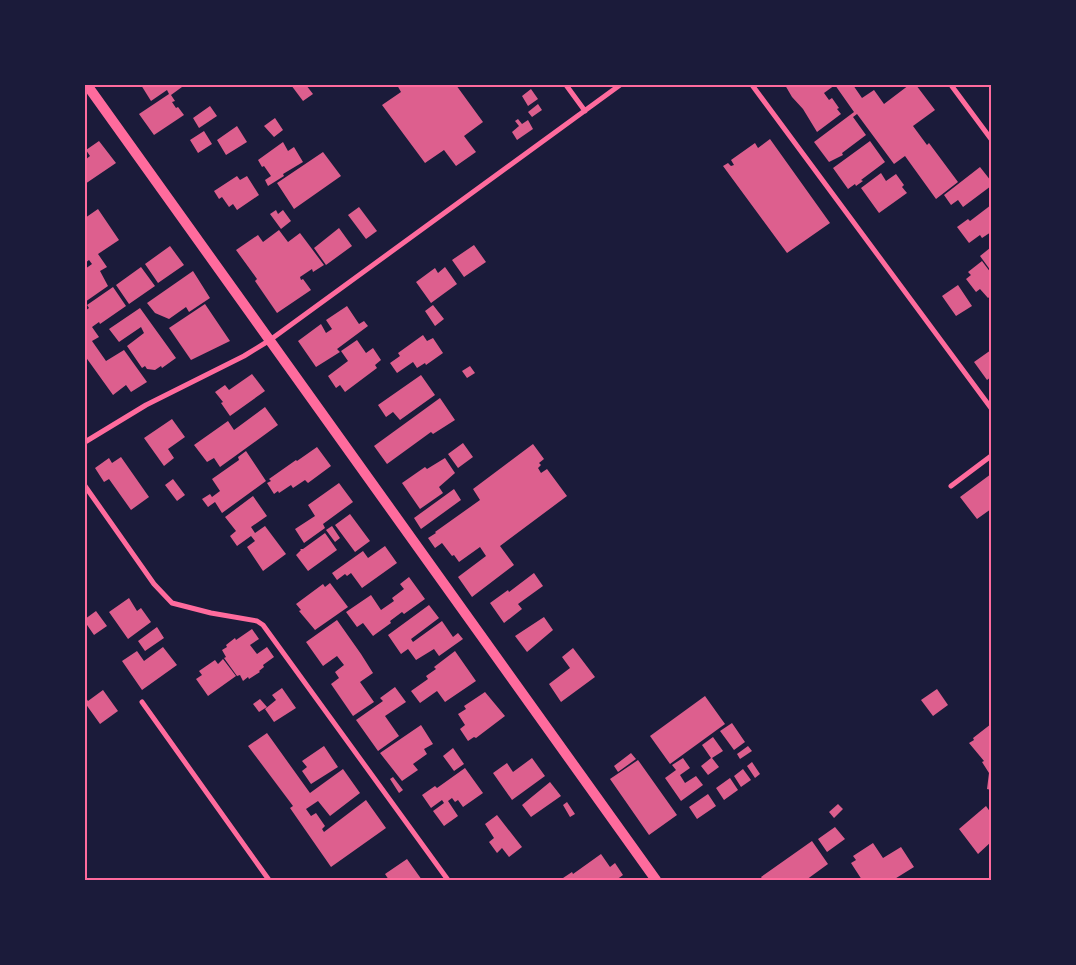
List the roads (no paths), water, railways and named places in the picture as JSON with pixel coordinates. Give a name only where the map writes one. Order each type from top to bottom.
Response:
[{"type":"main road","points":[[88,85],[656,880]]},
{"type":"street","points":[[566,85],[585,111]]},
{"type":"street","points":[[85,442],[146,405],[244,356],[270,340],[620,85]]},
{"type":"street","points":[[752,85],[991,408]]},
{"type":"street","points":[[952,85],[991,139]]},
{"type":"street","points":[[951,486],[991,456]]},
{"type":"street","points":[[85,486],[154,584],[172,603],[210,613],[258,621],[263,625],[448,880]]},
{"type":"street","points":[[142,702],[268,880]]}]
